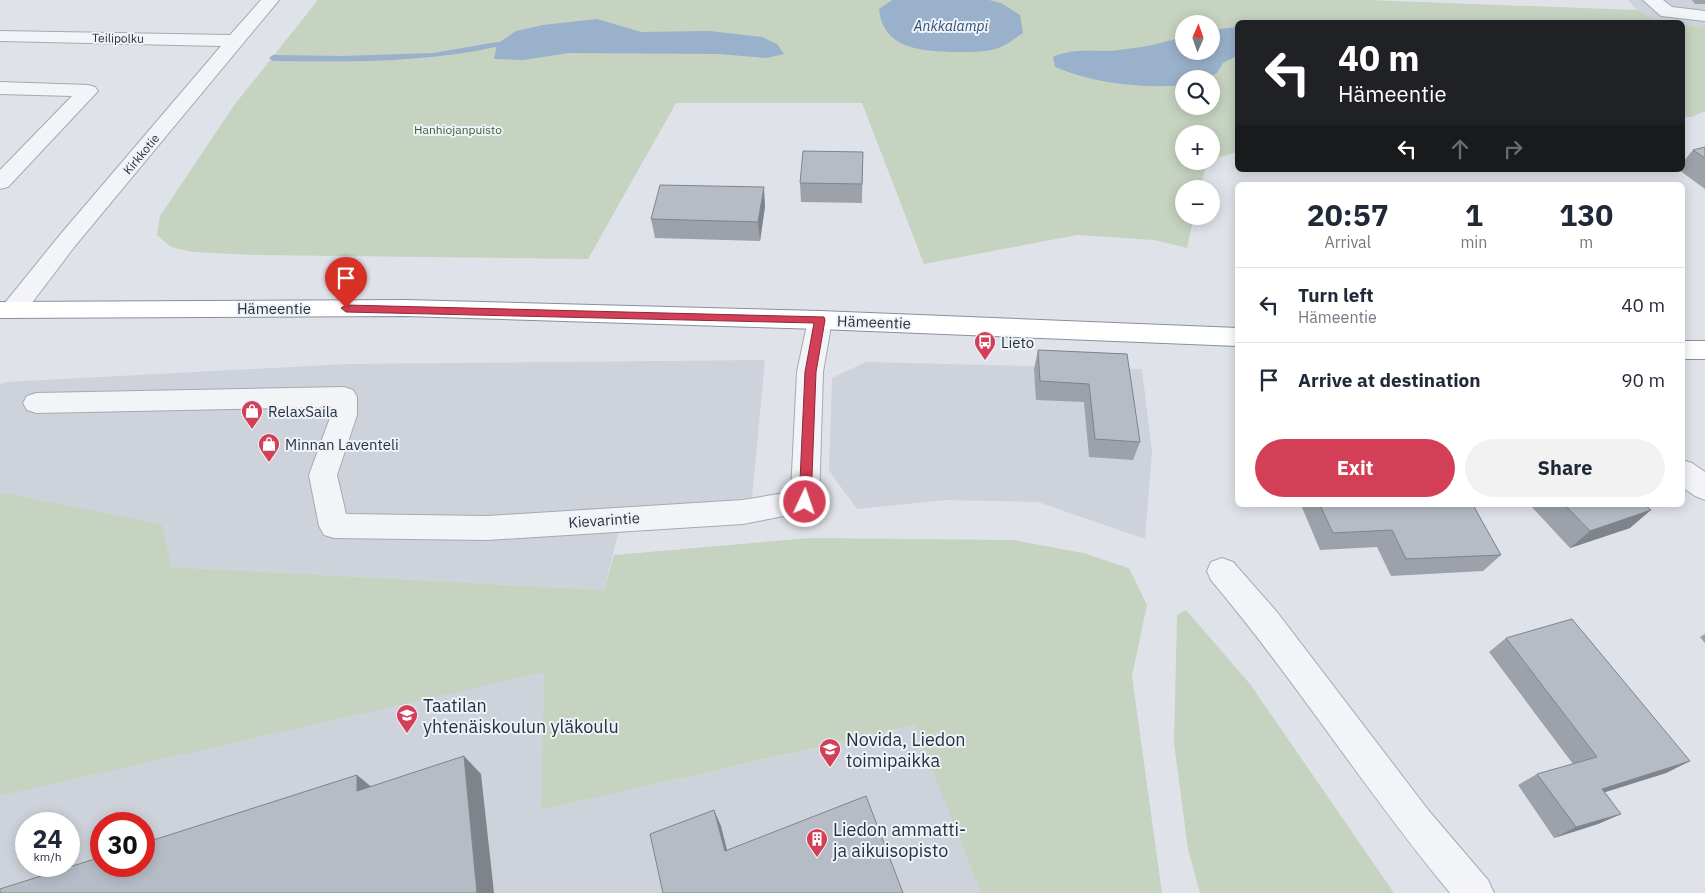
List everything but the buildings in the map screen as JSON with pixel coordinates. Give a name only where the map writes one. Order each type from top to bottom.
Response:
[{"type":"highway","name":"Hämeentie","points":[[7,310],[405,308],[820,320],[1235,337]]},
{"type":"highway","points":[[1685,350],[1705,350]]},
{"type":"street","name":"Kirkkotie","points":[[7,310],[270,0]]},
{"type":"street","points":[[1652,0],[1667,12],[1705,16]]},
{"type":"street","name":"Teilipolku","points":[[0,36],[236,41]]},
{"type":"street","points":[[0,88],[88,91],[0,182]]},
{"type":"street","name":"Kievarintie","points":[[36,403],[344,397],[344,415],[322,474],[334,526],[487,528],[743,512],[805,502],[810,372],[820,320]]},
{"type":"street","points":[[1685,473],[1705,488]]},
{"type":"street","points":[[1222,571],[1266,622],[1416,824],[1475,893]]},
{"type":"shaded area","points":[[1628,0],[1705,0],[1705,28],[1685,24],[1685,20],[1655,20],[1637,10]]},
{"type":"shaded area","points":[[765,360],[752,498],[624,510],[604,590],[172,567],[162,524],[0,492],[0,384],[6,382],[348,364]]},
{"type":"shaded area","points":[[866,362],[1142,369],[1152,452],[1145,539],[1038,502],[946,500],[857,509],[829,471],[832,378]]},
{"type":"shaded area","name":"Taatilan yhtenäiskoulun yläkoulu","points":[[544,671],[541,810],[916,725],[981,893],[0,893],[0,796]]},
{"type":"green space","name":"Hanhiojanpuisto","points":[[318,0],[1367,0],[1637,10],[1655,20],[1235,20],[1235,153],[1220,157],[1220,125],[1175,125],[1175,170],[1205,170],[1202,180],[1175,180],[1175,225],[1192,225],[1187,248],[1154,240],[1077,235],[924,264],[862,103],[676,103],[588,259],[256,255],[192,252],[171,247],[157,235],[160,216],[235,104]]},
{"type":"green space","points":[[1685,24],[1705,28],[1705,111],[1692,117],[1685,117]]},
{"type":"green space","points":[[0,492],[162,524],[172,567],[604,590],[614,555],[809,538],[1013,540],[1083,553],[1129,568],[1147,605],[1132,676],[1162,893],[981,893],[915,725],[541,810],[544,672],[0,796]]},
{"type":"green space","points":[[1186,610],[1250,684],[1394,893],[1200,893],[1188,849],[1174,743],[1177,615]]},
{"type":"water","name":"Ankkalampi","points":[[892,0],[989,0],[1001,3],[1020,15],[1023,33],[1003,46],[985,51],[953,52],[917,49],[896,40],[882,22],[879,9]]},
{"type":"water","points":[[597,19],[641,32],[709,31],[762,37],[777,44],[784,54],[766,58],[718,54],[569,53],[523,60],[494,59],[497,44],[516,31],[543,25]]},
{"type":"water","points":[[1235,27],[1235,57],[1223,63],[1219,70],[1175,70],[1175,86],[1151,86],[1118,84],[1070,73],[1055,67],[1053,57],[1073,52],[1136,48],[1175,39],[1175,60],[1220,60],[1220,29]]},
{"type":"waterway","points":[[273,58],[342,59],[433,56],[497,44]]},
{"type":"place","name":"Lieto","points":[[985,361]]},
{"type":"place","name":"RelaxSaila","points":[[252,430]]},
{"type":"place","name":"Minnan Laventeli","points":[[269,463]]},
{"type":"place","name":"Taatilan yhtenäiskoulun yläkoulu","points":[[407,734]]},
{"type":"place","name":"Novida, Liedon toimipaikka","points":[[830,768]]},
{"type":"place","name":"Liedon ammatti- ja aikuisopisto","points":[[817,858]]},
{"type":"route","points":[[346,308],[820,320],[810,372],[805,502]]}]
